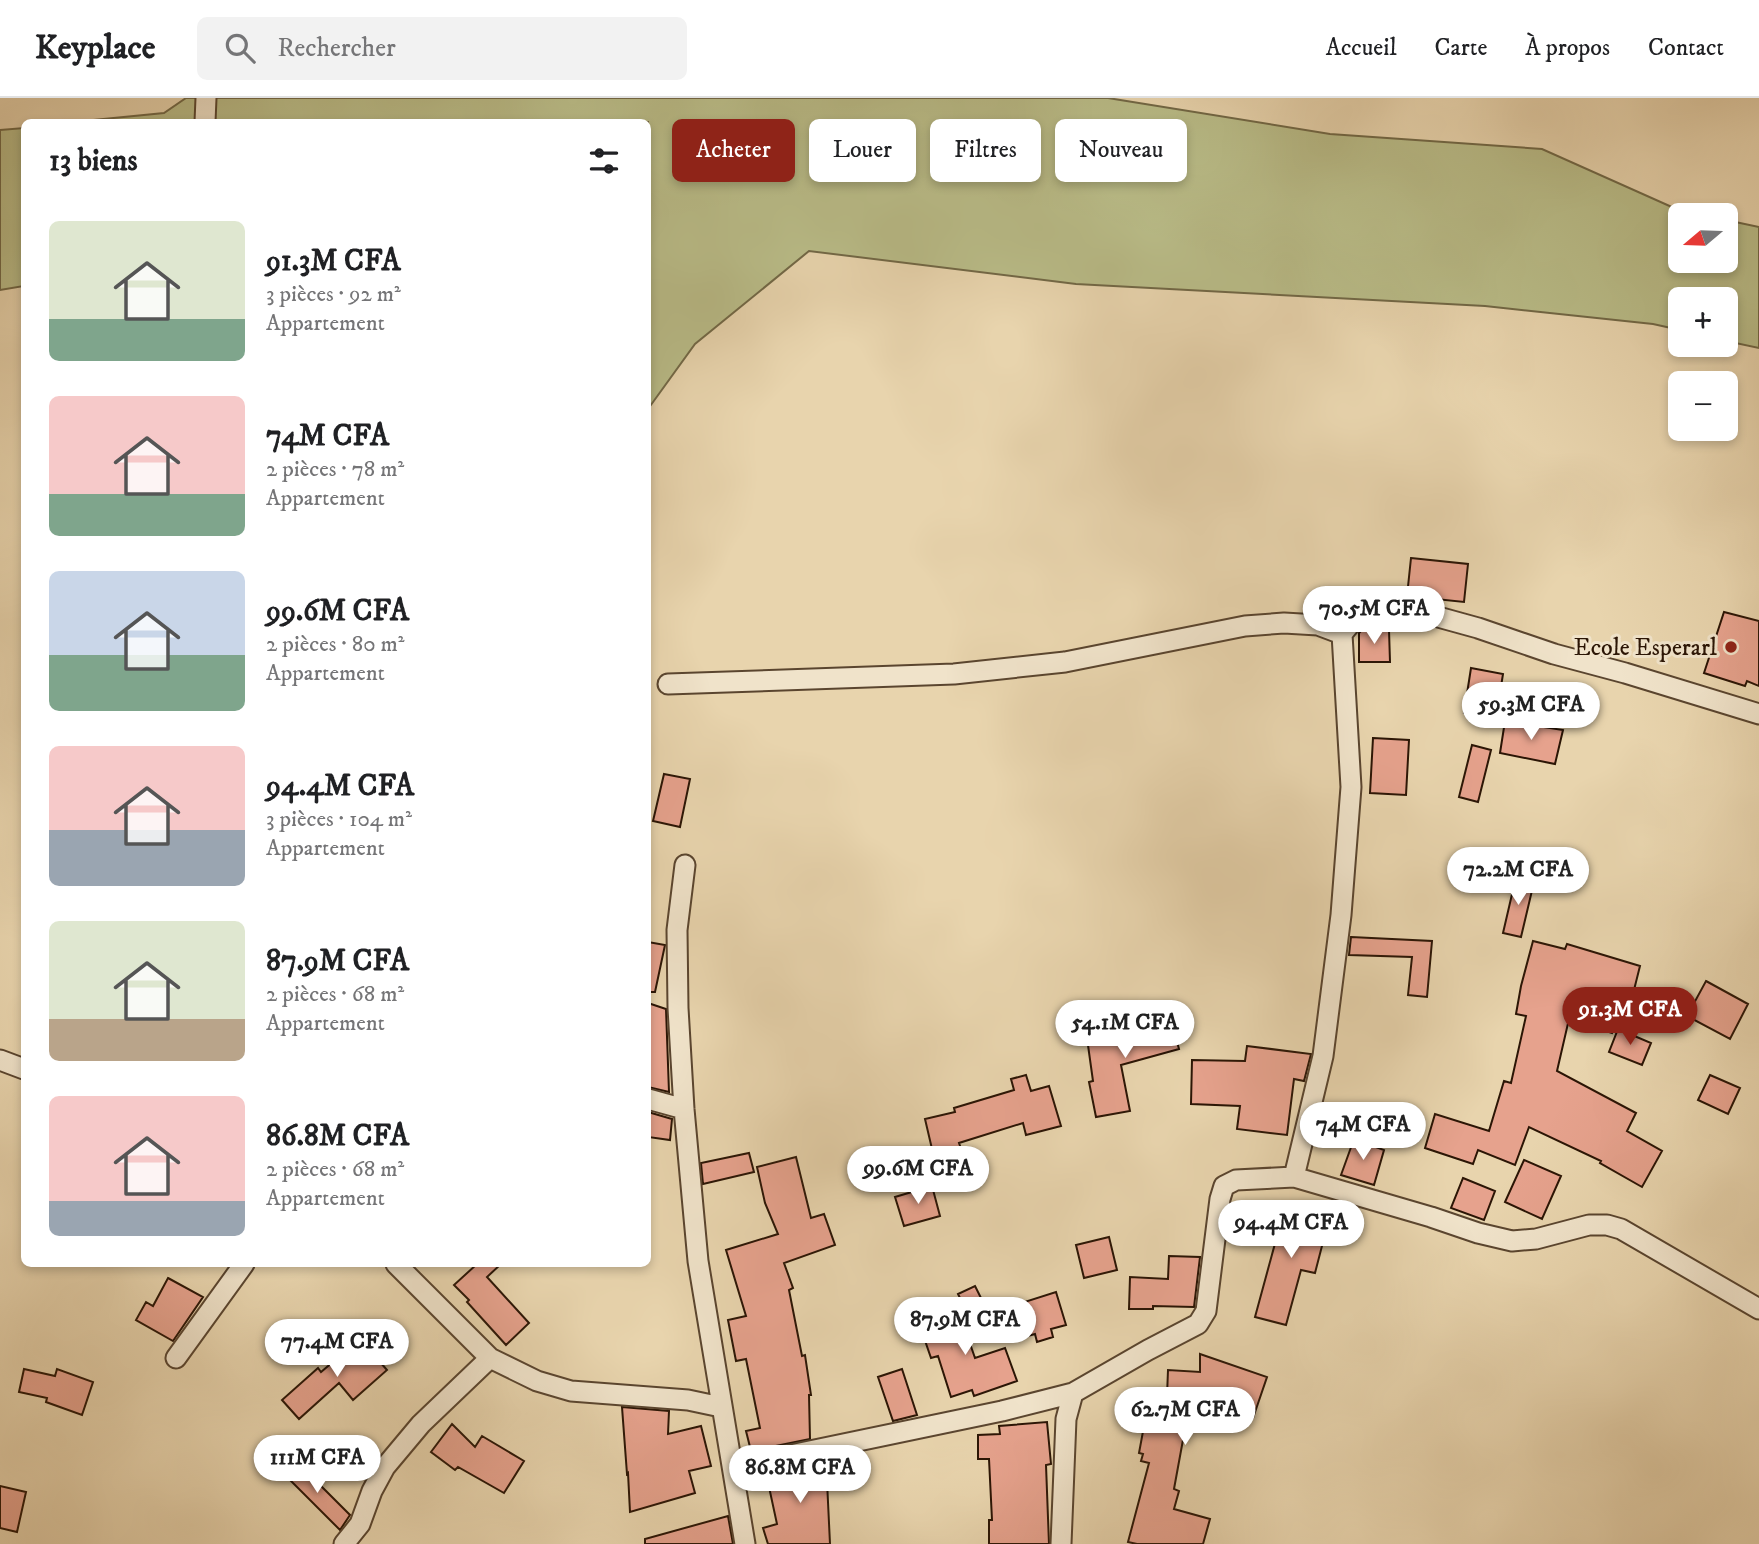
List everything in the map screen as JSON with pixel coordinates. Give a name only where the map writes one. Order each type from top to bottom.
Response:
[{"type":"street","points":[[205,119],[206,98]]},
{"type":"street","points":[[1294,1177],[1323,1056],[1341,915],[1351,787],[1342,634],[1357,616],[1420,612],[1759,714]]},
{"type":"street","points":[[668,684],[954,674],[1065,662],[1245,626],[1284,623],[1318,625],[1342,634]]},
{"type":"street","points":[[685,865],[677,930],[684,1109],[698,1261],[745,1544]]},
{"type":"street","points":[[0,1060],[21,1068]]},
{"type":"street","points":[[651,1100],[684,1109]]},
{"type":"street","points":[[733,1467],[1002,1411],[1073,1393],[1198,1324],[1206,1311],[1220,1199],[1224,1186],[1236,1180],[1294,1177],[1512,1241],[1536,1240],[1589,1225],[1607,1225],[1621,1229],[1759,1308]]},
{"type":"street","points":[[176,1358],[242,1267]]},
{"type":"street","points":[[399,1267],[490,1358],[537,1381],[571,1391],[688,1400],[721,1407]]},
{"type":"street","points":[[344,1544],[360,1524],[384,1467],[421,1424],[490,1358]]},
{"type":"street","points":[[1061,1544],[1066,1419],[1073,1393]]},
{"type":"green space","points":[[186,98],[1108,98],[1330,134],[1542,149],[1668,205],[1668,273],[1738,273],[1738,223],[1759,227],[1759,348],[1738,344],[1738,287],[1668,287],[1668,327],[1485,306],[1076,284],[809,251],[695,344],[651,405],[651,119],[103,119],[164,113]]},
{"type":"green space","points":[[21,128],[21,286],[0,290],[0,130]]},
{"type":"building","points":[[1411,558],[1468,564],[1464,602],[1407,596]]},
{"type":"building","points":[[1724,612],[1759,621],[1759,686],[1747,681],[1745,686],[1704,673]]},
{"type":"building","points":[[1389,630],[1390,662],[1359,662],[1359,633]]},
{"type":"building","points":[[1471,668],[1503,674],[1496,718],[1464,713]]},
{"type":"building","points":[[1505,721],[1563,730],[1555,764],[1500,753]]},
{"type":"building","points":[[1373,738],[1409,740],[1406,795],[1370,793]]},
{"type":"building","points":[[1472,745],[1491,750],[1478,802],[1459,797]]},
{"type":"building","points":[[664,774],[690,779],[680,827],[653,821]]},
{"type":"building","points":[[1516,877],[1534,882],[1521,937],[1503,933]]},
{"type":"building","points":[[1351,937],[1432,941],[1427,997],[1408,995],[1412,957],[1349,955]]},
{"type":"building","points":[[1533,941],[1565,949],[1567,944],[1640,966],[1632,998],[1625,996],[1612,1033],[1569,1019],[1557,1071],[1636,1113],[1627,1131],[1662,1151],[1642,1187],[1600,1163],[1601,1161],[1529,1127],[1515,1165],[1478,1150],[1473,1164],[1425,1148],[1435,1114],[1489,1131],[1504,1081],[1511,1083],[1526,1016],[1516,1014]]},
{"type":"building","points":[[651,943],[665,945],[655,992],[651,992]]},
{"type":"building","points":[[1706,981],[1748,1004],[1730,1039],[1687,1016]]},
{"type":"building","points":[[651,1004],[666,1009],[669,1092],[651,1088]]},
{"type":"building","points":[[1169,1013],[1179,1049],[1121,1065],[1130,1111],[1096,1117],[1089,1082],[1093,1081],[1087,1038],[1125,1032],[1123,1026]]},
{"type":"building","points":[[1618,1029],[1651,1043],[1642,1065],[1609,1052]]},
{"type":"building","points":[[1247,1046],[1311,1054],[1304,1081],[1294,1079],[1287,1135],[1237,1129],[1240,1106],[1191,1104],[1192,1060],[1245,1061]]},
{"type":"building","points":[[1026,1075],[1031,1091],[1049,1086],[1061,1126],[1026,1135],[1023,1123],[959,1143],[968,1169],[939,1179],[925,1119],[955,1112],[954,1108],[1014,1090],[1011,1079]]},
{"type":"building","points":[[1710,1075],[1740,1088],[1728,1114],[1698,1100]]},
{"type":"building","points":[[651,1113],[672,1119],[670,1140],[651,1137]]},
{"type":"building","points":[[1354,1139],[1384,1150],[1374,1185],[1341,1175]]},
{"type":"building","points":[[749,1153],[754,1172],[703,1184],[701,1163]]},
{"type":"building","points":[[796,1157],[811,1218],[824,1214],[835,1245],[784,1263],[793,1288],[789,1290],[802,1356],[805,1355],[811,1395],[810,1439],[751,1451],[746,1431],[760,1428],[746,1359],[736,1361],[728,1320],[746,1316],[726,1250],[778,1234],[765,1203],[757,1167]]},
{"type":"building","points":[[1524,1160],[1561,1176],[1542,1219],[1505,1202]]},
{"type":"building","points":[[1463,1178],[1495,1191],[1484,1220],[1451,1208]]},
{"type":"building","points":[[932,1186],[940,1216],[904,1226],[895,1197]]},
{"type":"building","points":[[1286,1203],[1330,1215],[1315,1273],[1301,1270],[1286,1325],[1255,1317]]},
{"type":"building","points":[[1109,1237],[1117,1270],[1084,1278],[1076,1245]]},
{"type":"building","points":[[1169,1256],[1200,1257],[1194,1307],[1153,1306],[1153,1309],[1129,1309],[1130,1277],[1168,1279]]},
{"type":"building","points":[[474,1267],[498,1267],[487,1277],[529,1323],[506,1345],[454,1285]]},
{"type":"building","points":[[168,1278],[203,1297],[173,1341],[136,1320],[146,1302],[153,1306]]},
{"type":"building","points":[[975,1286],[982,1300],[965,1308],[958,1294]]},
{"type":"building","points":[[1056,1292],[1066,1325],[1051,1329],[1053,1337],[1037,1342],[1035,1334],[1024,1337],[1015,1305]]},
{"type":"building","points":[[958,1309],[975,1358],[1005,1348],[1017,1381],[974,1396],[972,1390],[951,1397],[938,1356],[931,1358],[919,1323]]},
{"type":"building","points":[[360,1339],[387,1370],[353,1400],[339,1383],[299,1419],[282,1400],[318,1368],[321,1372]]},
{"type":"building","points":[[1200,1354],[1267,1377],[1253,1418],[1224,1408],[1189,1407],[1174,1489],[1179,1491],[1174,1509],[1210,1519],[1203,1544],[1128,1542],[1149,1463],[1141,1461],[1143,1454],[1139,1453],[1144,1426],[1148,1427],[1149,1418],[1166,1422],[1168,1370],[1200,1372]]},
{"type":"building","points":[[24,1369],[55,1376],[57,1369],[93,1382],[82,1415],[46,1402],[47,1398],[19,1392]]},
{"type":"building","points":[[902,1369],[917,1415],[893,1421],[878,1377]]},
{"type":"building","points":[[622,1407],[669,1411],[668,1434],[701,1426],[711,1466],[689,1471],[695,1493],[630,1512]]},
{"type":"building","points":[[1047,1422],[1051,1464],[1046,1465],[1049,1544],[989,1544],[989,1520],[992,1520],[989,1459],[978,1459],[978,1435],[1000,1434],[999,1426]]},
{"type":"building","points":[[452,1424],[475,1447],[482,1436],[524,1461],[504,1493],[458,1467],[455,1470],[431,1452]]},
{"type":"building","points":[[295,1460],[350,1515],[340,1530],[283,1473]]},
{"type":"building","points":[[826,1460],[830,1544],[768,1544],[763,1528],[777,1524],[766,1473]]},
{"type":"building","points":[[0,1486],[26,1492],[17,1532],[0,1528]]},
{"type":"building","points":[[728,1516],[733,1544],[645,1544],[645,1539]]},
{"type":"place","name":"Ecole Esperarl","points":[[1731,647]]}]
